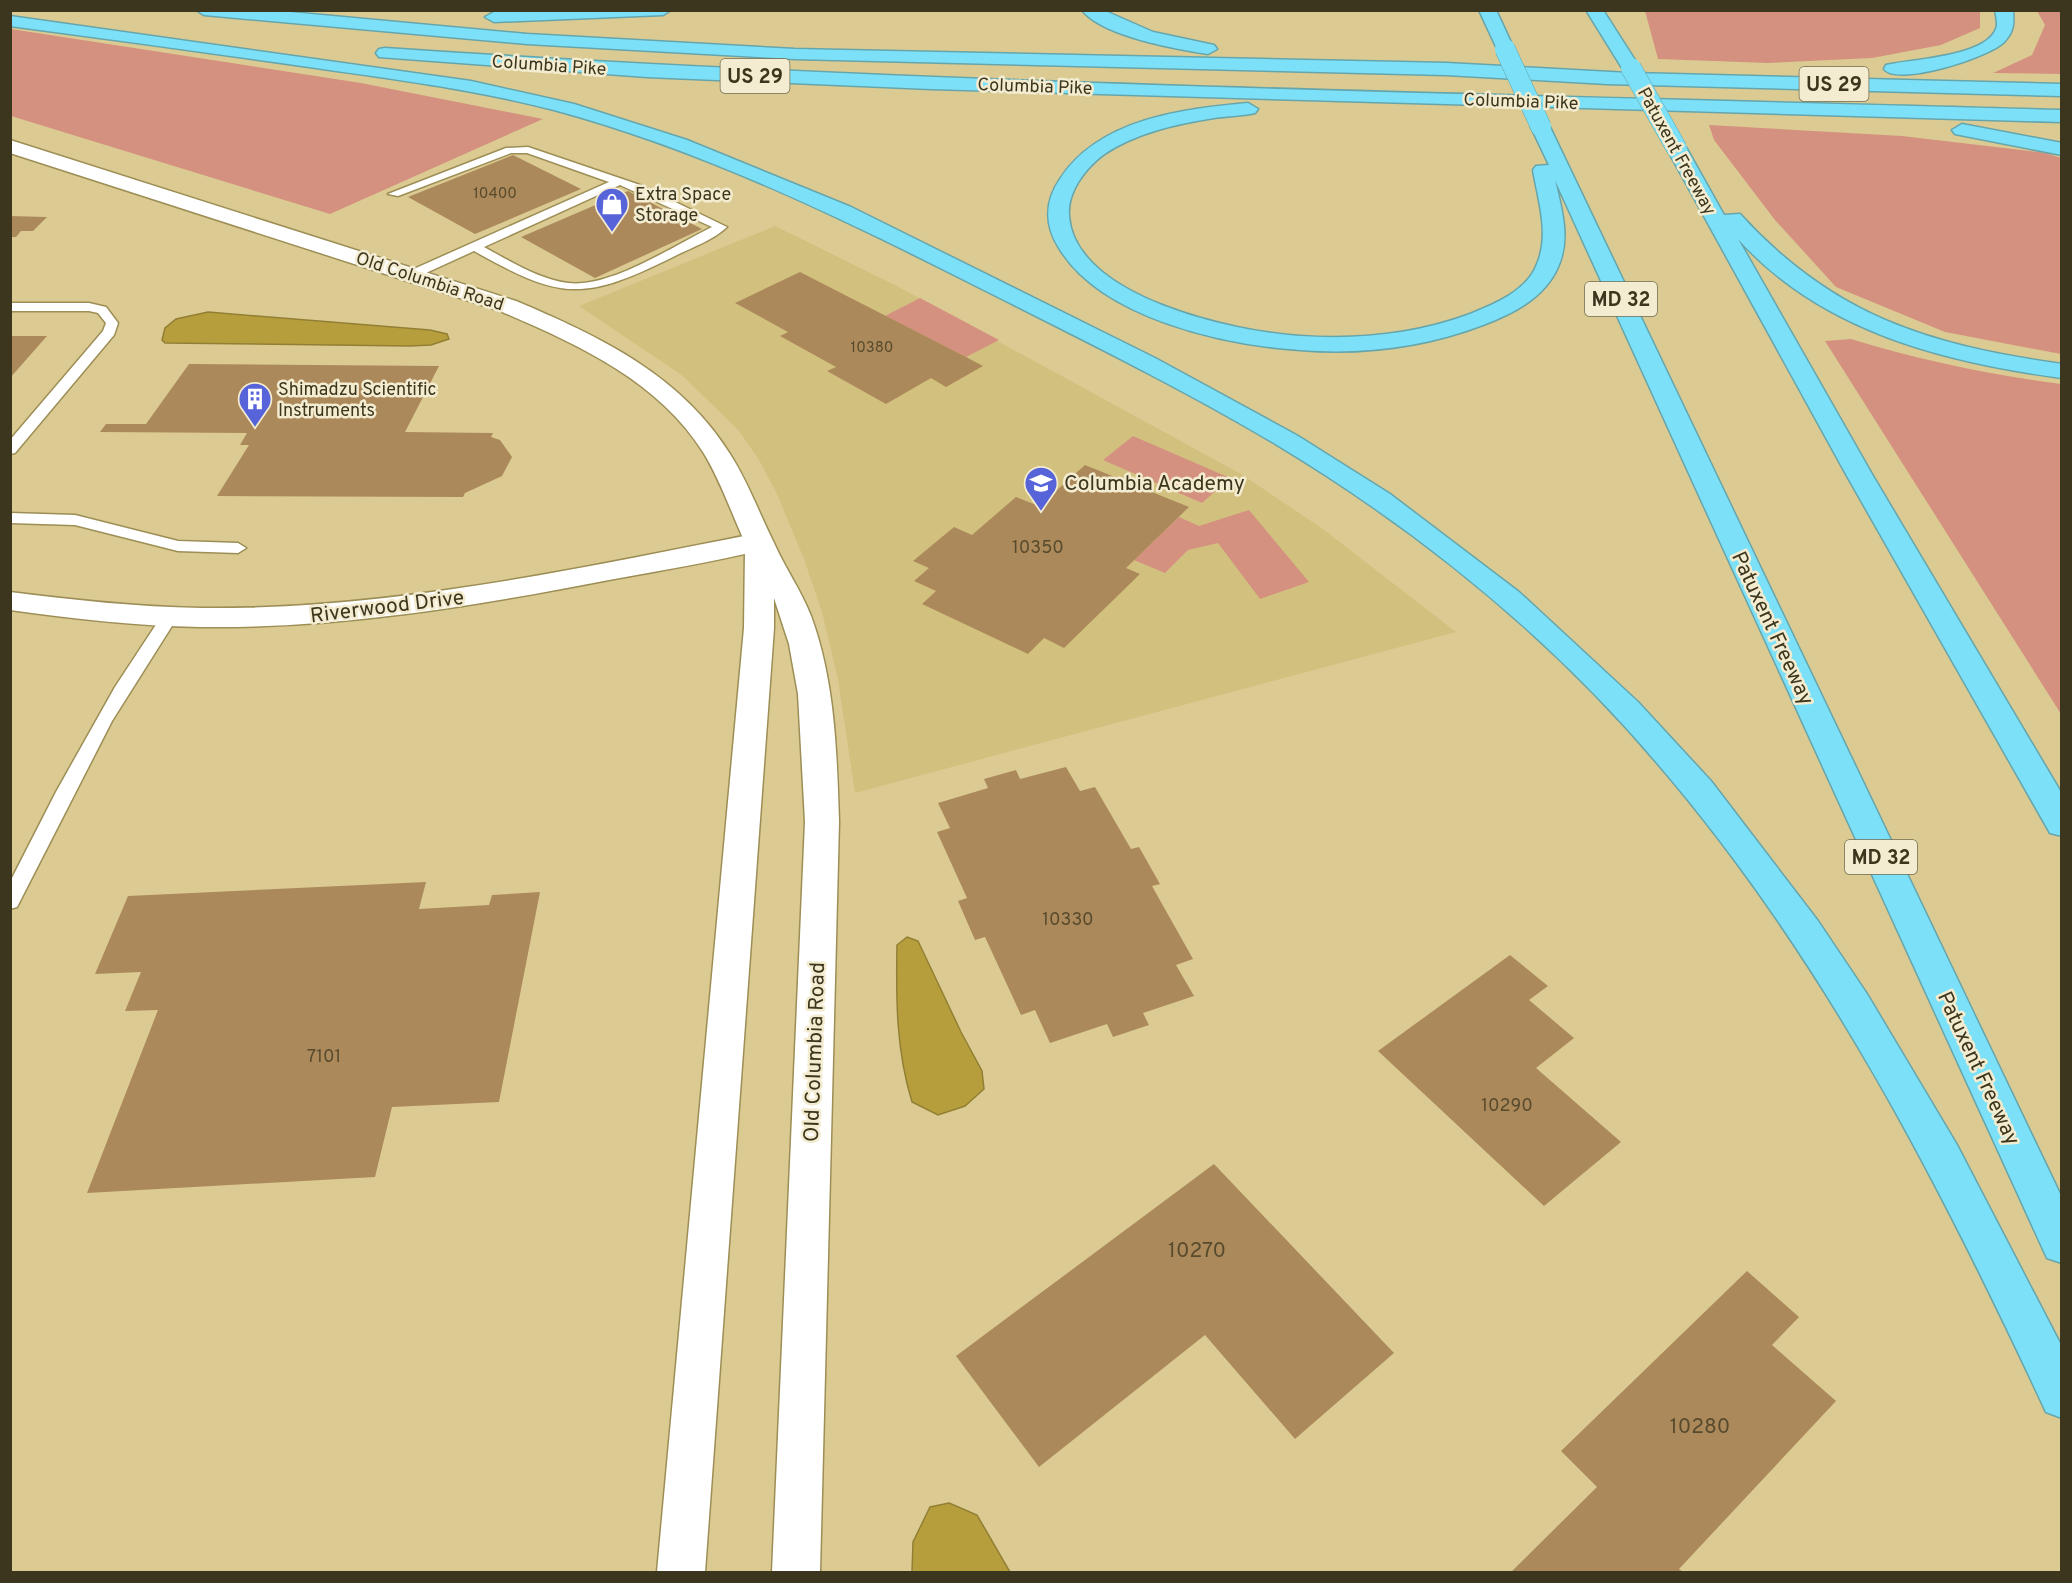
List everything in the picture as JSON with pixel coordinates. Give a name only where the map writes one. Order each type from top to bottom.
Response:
[{"type":"highway","name":"Columbia Pike","points":[[204,10],[527,39],[795,54],[1446,69],[1607,78],[2061,90]]},
{"type":"highway","points":[[331,10],[517,17],[663,10]]},
{"type":"highway","points":[[1090,10],[1128,30],[1202,48],[1250,55],[1446,69]]},
{"type":"highway","name":"Patuxent Freeway","points":[[1594,10],[1631,68],[1854,466],[2061,824]]},
{"type":"highway","points":[[1606,10],[1631,68]]},
{"type":"highway","points":[[1607,78],[1853,72],[1937,64],[1967,57],[1995,42],[2006,25],[2007,18],[2004,10]]},
{"type":"highway","name":"Patuxent Freeway","points":[[1477,11],[1699,471],[2061,1244]]},
{"type":"highway","name":"Columbia Pike","points":[[10,15],[297,45],[647,71],[943,84],[2061,116]]},
{"type":"highway","points":[[10,21],[120,34],[493,91],[621,123],[688,146],[842,212],[1068,323],[1216,400],[1299,447],[1379,499],[1455,555],[1531,617],[1614,697],[1696,786],[1778,888],[1866,1021],[1928,1130],[2010,1286],[2061,1396]]},
{"type":"highway","points":[[1502,100],[1295,106],[1233,111],[1172,120],[1120,138],[1080,164],[1069,178],[1060,197],[1057,214],[1061,232],[1070,250],[1085,267],[1111,287],[1181,320],[1233,333],[1306,342],[1364,343],[1409,338],[1449,330],[1512,304],[1536,286],[1549,265],[1554,246],[1543,170],[1533,127]]},
{"type":"highway","points":[[1622,103],[1905,123],[1982,133],[2061,149]]},
{"type":"highway","points":[[1677,149],[1742,233],[1766,258],[1822,299],[1860,319],[1944,349],[2025,367],[2061,371]]},
{"type":"highway","points":[[1543,170],[1601,297],[1699,471]]},
{"type":"street","name":"Old Columbia Road","points":[[10,146],[508,306],[599,346],[634,369],[689,416],[709,441],[744,503],[759,542],[797,619],[813,686],[821,759],[822,822],[796,1572]]},
{"type":"street","name":"Old Columbia Road","points":[[681,1572],[759,628],[759,542]]},
{"type":"street","name":"Riverwood Drive","points":[[10,602],[95,614],[261,619],[443,602],[759,542]]},
{"type":"lane","points":[[394,194],[518,149],[528,150],[636,187],[721,227],[607,282],[581,287],[568,286],[517,269],[474,246]]},
{"type":"lane","points":[[411,274],[618,182]]},
{"type":"lane","points":[[10,307],[89,307],[102,310],[112,323],[109,332],[10,450]]},
{"type":"lane","points":[[10,518],[75,520],[178,546],[238,548]]},
{"type":"lane","points":[[10,902],[99,724],[135,665],[169,618]]},
{"type":"shaded area","points":[[1980,10],[1980,28],[1941,45],[1872,58],[1768,63],[1658,59],[1645,11]]},
{"type":"shaded area","points":[[2037,11],[2061,11],[2061,74],[1993,73],[2032,55],[2045,25]]},
{"type":"shaded area","points":[[11,29],[361,83],[543,119],[330,214],[11,116]]},
{"type":"shaded area","points":[[1709,125],[1902,136],[2046,153],[2061,158],[2061,354],[1945,332],[1836,287],[1775,220],[1714,140]]},
{"type":"shaded area","name":"Columbia Academy","points":[[775,226],[897,286],[1241,474],[1323,529],[1456,632],[855,793],[838,680],[822,612],[804,559],[777,494],[759,460],[739,431],[683,376],[579,306]]},
{"type":"shaded area","points":[[920,298],[999,340],[966,357],[885,316]]},
{"type":"shaded area","points":[[208,312],[430,330],[447,334],[449,339],[431,345],[410,346],[165,343],[162,340],[165,328],[176,319]]},
{"type":"shaded area","points":[[1851,339],[1955,366],[2061,384],[2061,714],[1825,341]]},
{"type":"shaded area","points":[[1133,436],[1230,478],[1202,503],[1103,460]]},
{"type":"shaded area","points":[[1249,510],[1309,582],[1260,599],[1218,543],[1188,550],[1165,573],[1134,560],[1179,517],[1199,526]]},
{"type":"shaded area","points":[[907,937],[918,941],[982,1071],[984,1089],[965,1106],[938,1115],[912,1102],[903,1063],[897,1005],[897,945]]},
{"type":"shaded area","points":[[949,1503],[977,1515],[1010,1572],[912,1572],[913,1542],[930,1507]]},
{"type":"building","name":"Extra Space Storage","points":[[513,155],[581,189],[475,234],[408,197]]},
{"type":"building","name":"Extra Space Storage","points":[[628,191],[702,229],[595,278],[521,237]]},
{"type":"building","points":[[10,216],[47,217],[33,231],[21,231],[16,237],[10,237]]},
{"type":"building","points":[[800,272],[983,366],[946,387],[931,378],[886,404],[827,371],[836,367],[780,336],[788,332],[735,303]]},
{"type":"building","points":[[10,336],[47,336],[10,378]]},
{"type":"building","name":"Shimadzu Scientific Instruments","points":[[189,364],[439,366],[405,432],[493,433],[491,437],[500,440],[512,457],[502,476],[465,493],[463,497],[217,496],[249,445],[240,445],[247,433],[100,432],[106,424],[146,424]]},
{"type":"building","points":[[1085,465],[1189,507],[1126,568],[1140,574],[1064,648],[1044,638],[1028,654],[922,604],[936,591],[914,581],[929,568],[913,561],[954,527],[972,535],[1016,497],[1039,506]]},
{"type":"building","points":[[1066,767],[1080,791],[1095,787],[1131,849],[1139,847],[1160,884],[1152,886],[1193,959],[1176,965],[1194,996],[1143,1013],[1149,1025],[1113,1037],[1107,1024],[1050,1043],[1035,1010],[1021,1015],[985,937],[975,940],[958,901],[967,898],[937,832],[950,828],[938,803],[988,788],[984,779],[1016,770],[1020,779]]},
{"type":"building","points":[[426,882],[419,909],[489,905],[492,895],[540,892],[499,1102],[392,1107],[375,1177],[87,1193],[158,1010],[125,1011],[141,972],[95,974],[128,896]]},
{"type":"building","points":[[1510,955],[1548,986],[1529,1000],[1574,1038],[1536,1068],[1621,1142],[1544,1206],[1378,1051]]},
{"type":"building","points":[[1214,1164],[1394,1353],[1295,1439],[1205,1335],[1039,1467],[956,1356]]},
{"type":"building","points":[[1747,1271],[1799,1317],[1772,1345],[1836,1401],[1679,1569],[1683,1572],[1511,1572],[1597,1487],[1561,1451]]},
{"type":"place","name":"Extra Space Storage","points":[[612,233]]},
{"type":"place","name":"Shimadzu Scientific Instruments","points":[[255,428]]},
{"type":"place","name":"Columbia Academy","points":[[1041,512]]}]
